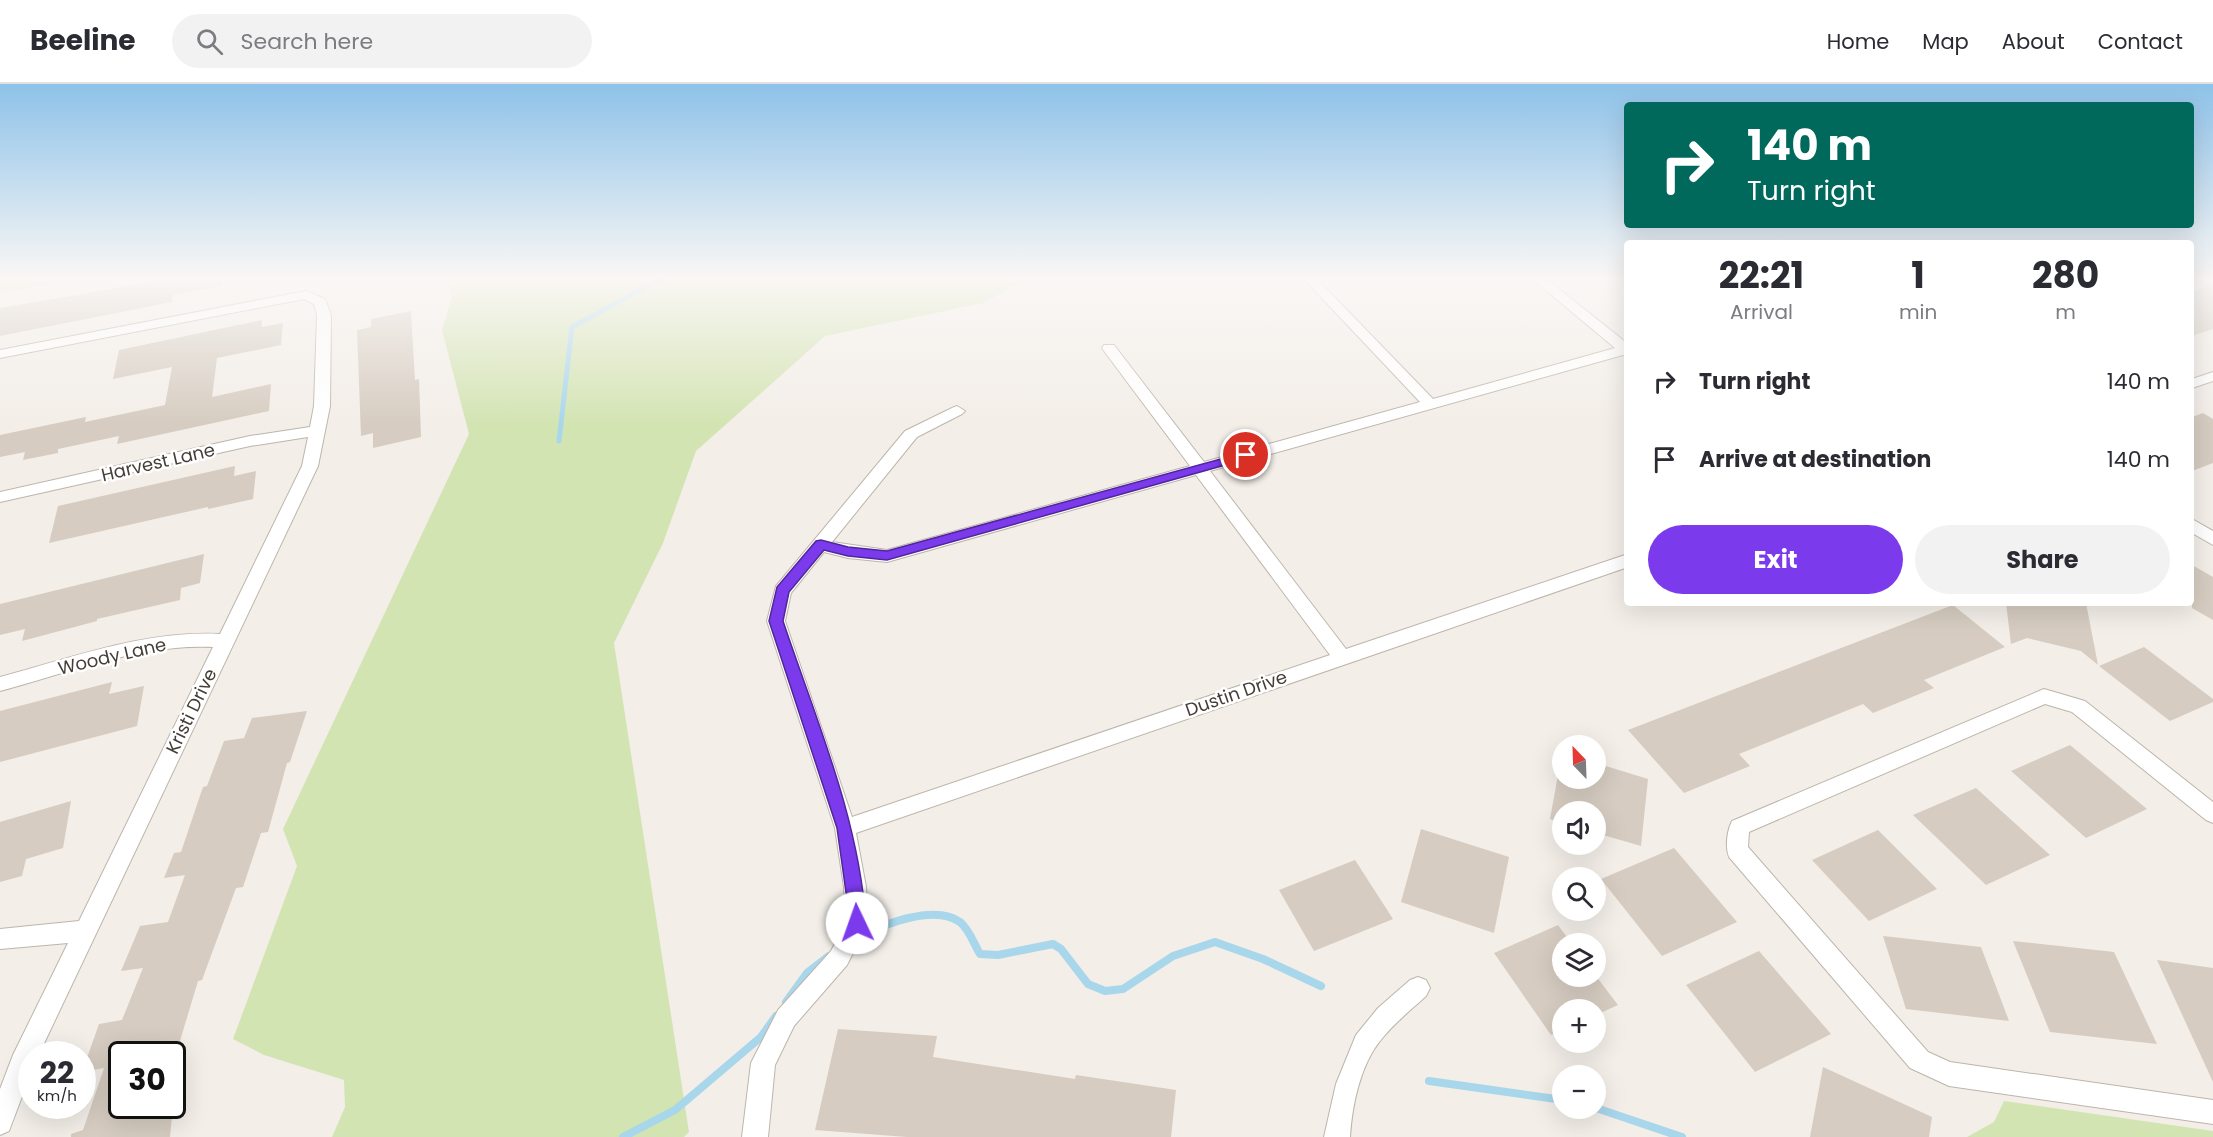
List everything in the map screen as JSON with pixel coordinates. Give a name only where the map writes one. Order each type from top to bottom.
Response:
[{"type":"street","name":"Kristi Drive","points":[[0,354],[140,326]]},
{"type":"street","name":"Kristi Drive","points":[[0,1122],[22,1063],[310,466],[322,406],[324,326]]},
{"type":"street","points":[[1355,326],[1430,404]]},
{"type":"street","points":[[1596,326],[1624,349]]},
{"type":"street","points":[[1109,348],[1342,657]]},
{"type":"street","points":[[821,545],[848,552],[887,556],[1624,352]]},
{"type":"street","points":[[2194,383],[2213,376]]},
{"type":"street","points":[[756,1137],[763,1063],[786,1018],[839,958],[857,923],[855,887],[845,828],[776,621],[782,591],[911,434],[957,411]]},
{"type":"street","name":"Harvest Lane","points":[[0,497],[250,441],[317,431]]},
{"type":"street","points":[[2194,526],[2213,539]]},
{"type":"street","name":"Dustin Drive","points":[[845,828],[1624,561]]},
{"type":"street","name":"Woody Lane","points":[[0,684],[150,644],[189,639],[225,641]]},
{"type":"street","points":[[2213,814],[2078,706],[2044,696],[1739,827],[1737,850],[1919,1060],[1949,1074],[2213,1112]]},
{"type":"street","points":[[0,939],[86,931]]},
{"type":"street","points":[[1337,1137],[1337,1125],[1345,1089],[1369,1035],[1418,988]]},
{"type":"green space","points":[[443,326],[872,326],[825,336],[696,451],[663,543],[614,643],[689,1132],[684,1137],[332,1137],[345,1107],[344,1080],[264,1055],[233,1039],[297,866],[283,829],[469,434],[442,330]]},
{"type":"green space","points":[[2004,1101],[2213,1131],[2213,1137],[1967,1137],[1994,1122]]},
{"type":"building","points":[[0,326],[50,326],[0,336]]},
{"type":"building","points":[[233,326],[283,326],[281,345],[217,358],[212,397],[271,384],[269,411],[117,444],[119,436],[58,449],[58,453],[23,460],[25,452],[0,457],[0,435],[86,417],[85,422],[165,405],[172,367],[113,379],[119,350]]},
{"type":"building","points":[[412,326],[415,380],[419,379],[421,437],[373,448],[373,433],[361,436],[357,330],[371,327]]},
{"type":"building","points":[[2194,326],[2213,326],[2213,329],[2194,335]]},
{"type":"building","points":[[2203,413],[2213,419],[2213,463],[2194,470],[2194,416]]},
{"type":"building","points":[[235,466],[234,476],[256,471],[253,499],[49,543],[58,506]]},
{"type":"building","points":[[204,554],[200,583],[181,588],[180,600],[97,619],[97,621],[22,641],[25,629],[0,635],[0,604]]},
{"type":"building","points":[[2194,566],[2213,577],[2213,620],[2192,608],[2194,606]]},
{"type":"building","points":[[1950,606],[1954,606],[2005,647],[1924,680],[1934,688],[1873,713],[1863,704],[1739,754],[1750,766],[1684,793],[1628,730]]},
{"type":"building","points":[[2006,606],[2087,606],[2098,665],[2081,651],[2027,638],[2011,644]]},
{"type":"building","points":[[2144,647],[2213,699],[2213,702],[2170,721],[2099,666]]},
{"type":"building","points":[[112,682],[109,694],[144,686],[137,726],[0,762],[0,711]]},
{"type":"building","points":[[307,711],[290,762],[287,763],[268,832],[261,833],[243,887],[236,888],[202,980],[198,981],[180,1041],[108,1041],[108,1119],[172,1119],[170,1137],[71,1137],[71,1134],[83,1130],[87,1119],[96,1119],[96,1092],[104,1068],[96,1069],[96,1041],[93,1041],[99,1024],[122,1020],[143,968],[121,971],[140,926],[168,922],[185,875],[164,878],[174,853],[181,852],[203,787],[207,786],[224,741],[244,738],[252,718]]},
{"type":"building","points":[[2070,745],[2147,809],[2086,838],[2011,771]]},
{"type":"building","points":[[1606,766],[1648,779],[1641,846],[1606,836],[1606,801],[1553,801],[1555,789],[1606,789]]},
{"type":"building","points":[[1976,788],[2050,855],[1986,885],[1913,815]]},
{"type":"building","points":[[71,801],[63,848],[26,859],[22,876],[0,882],[0,822]]},
{"type":"building","points":[[1421,829],[1509,857],[1494,933],[1401,902]]},
{"type":"building","points":[[1878,830],[1937,889],[1869,921],[1812,860]]},
{"type":"building","points":[[1674,848],[1737,922],[1662,956],[1606,885],[1606,877]]},
{"type":"building","points":[[1355,860],[1393,919],[1314,951],[1279,890]]},
{"type":"building","points":[[1558,925],[1564,933],[1552,933],[1552,987],[1604,987],[1618,1005],[1606,1010],[1606,999],[1552,999],[1551,1035],[1494,953]]},
{"type":"building","points":[[1883,936],[1981,947],[2009,1021],[1906,1009]]},
{"type":"building","points":[[2013,941],[2114,952],[2157,1044],[2050,1032]]},
{"type":"building","points":[[1759,951],[1831,1034],[1755,1072],[1686,985]]},
{"type":"building","points":[[2157,960],[2213,968],[2213,1082]]},
{"type":"building","points":[[838,1029],[937,1036],[933,1057],[1075,1079],[1076,1075],[1176,1090],[1171,1137],[907,1137],[815,1130]]},
{"type":"building","points":[[1823,1067],[1932,1117],[1929,1137],[1810,1137]]},
{"type":"waterway","points":[[559,441],[574,326]]},
{"type":"waterway","points":[[855,937],[893,922],[922,915],[949,917],[963,925],[980,954],[998,955],[1053,944],[1061,949],[1088,984],[1105,991],[1123,989],[1173,956],[1215,942],[1263,959],[1321,986]]},
{"type":"waterway","points":[[786,1002],[807,973],[829,956]]},
{"type":"waterway","points":[[623,1137],[675,1110],[761,1037],[776,1016]]},
{"type":"waterway","points":[[1429,1081],[1552,1098]]},
{"type":"waterway","points":[[1606,1111],[1682,1137]]},
{"type":"route","points":[[857,923],[855,887],[845,828],[776,621],[782,591],[821,545],[848,552],[887,556],[1246,455]]}]
